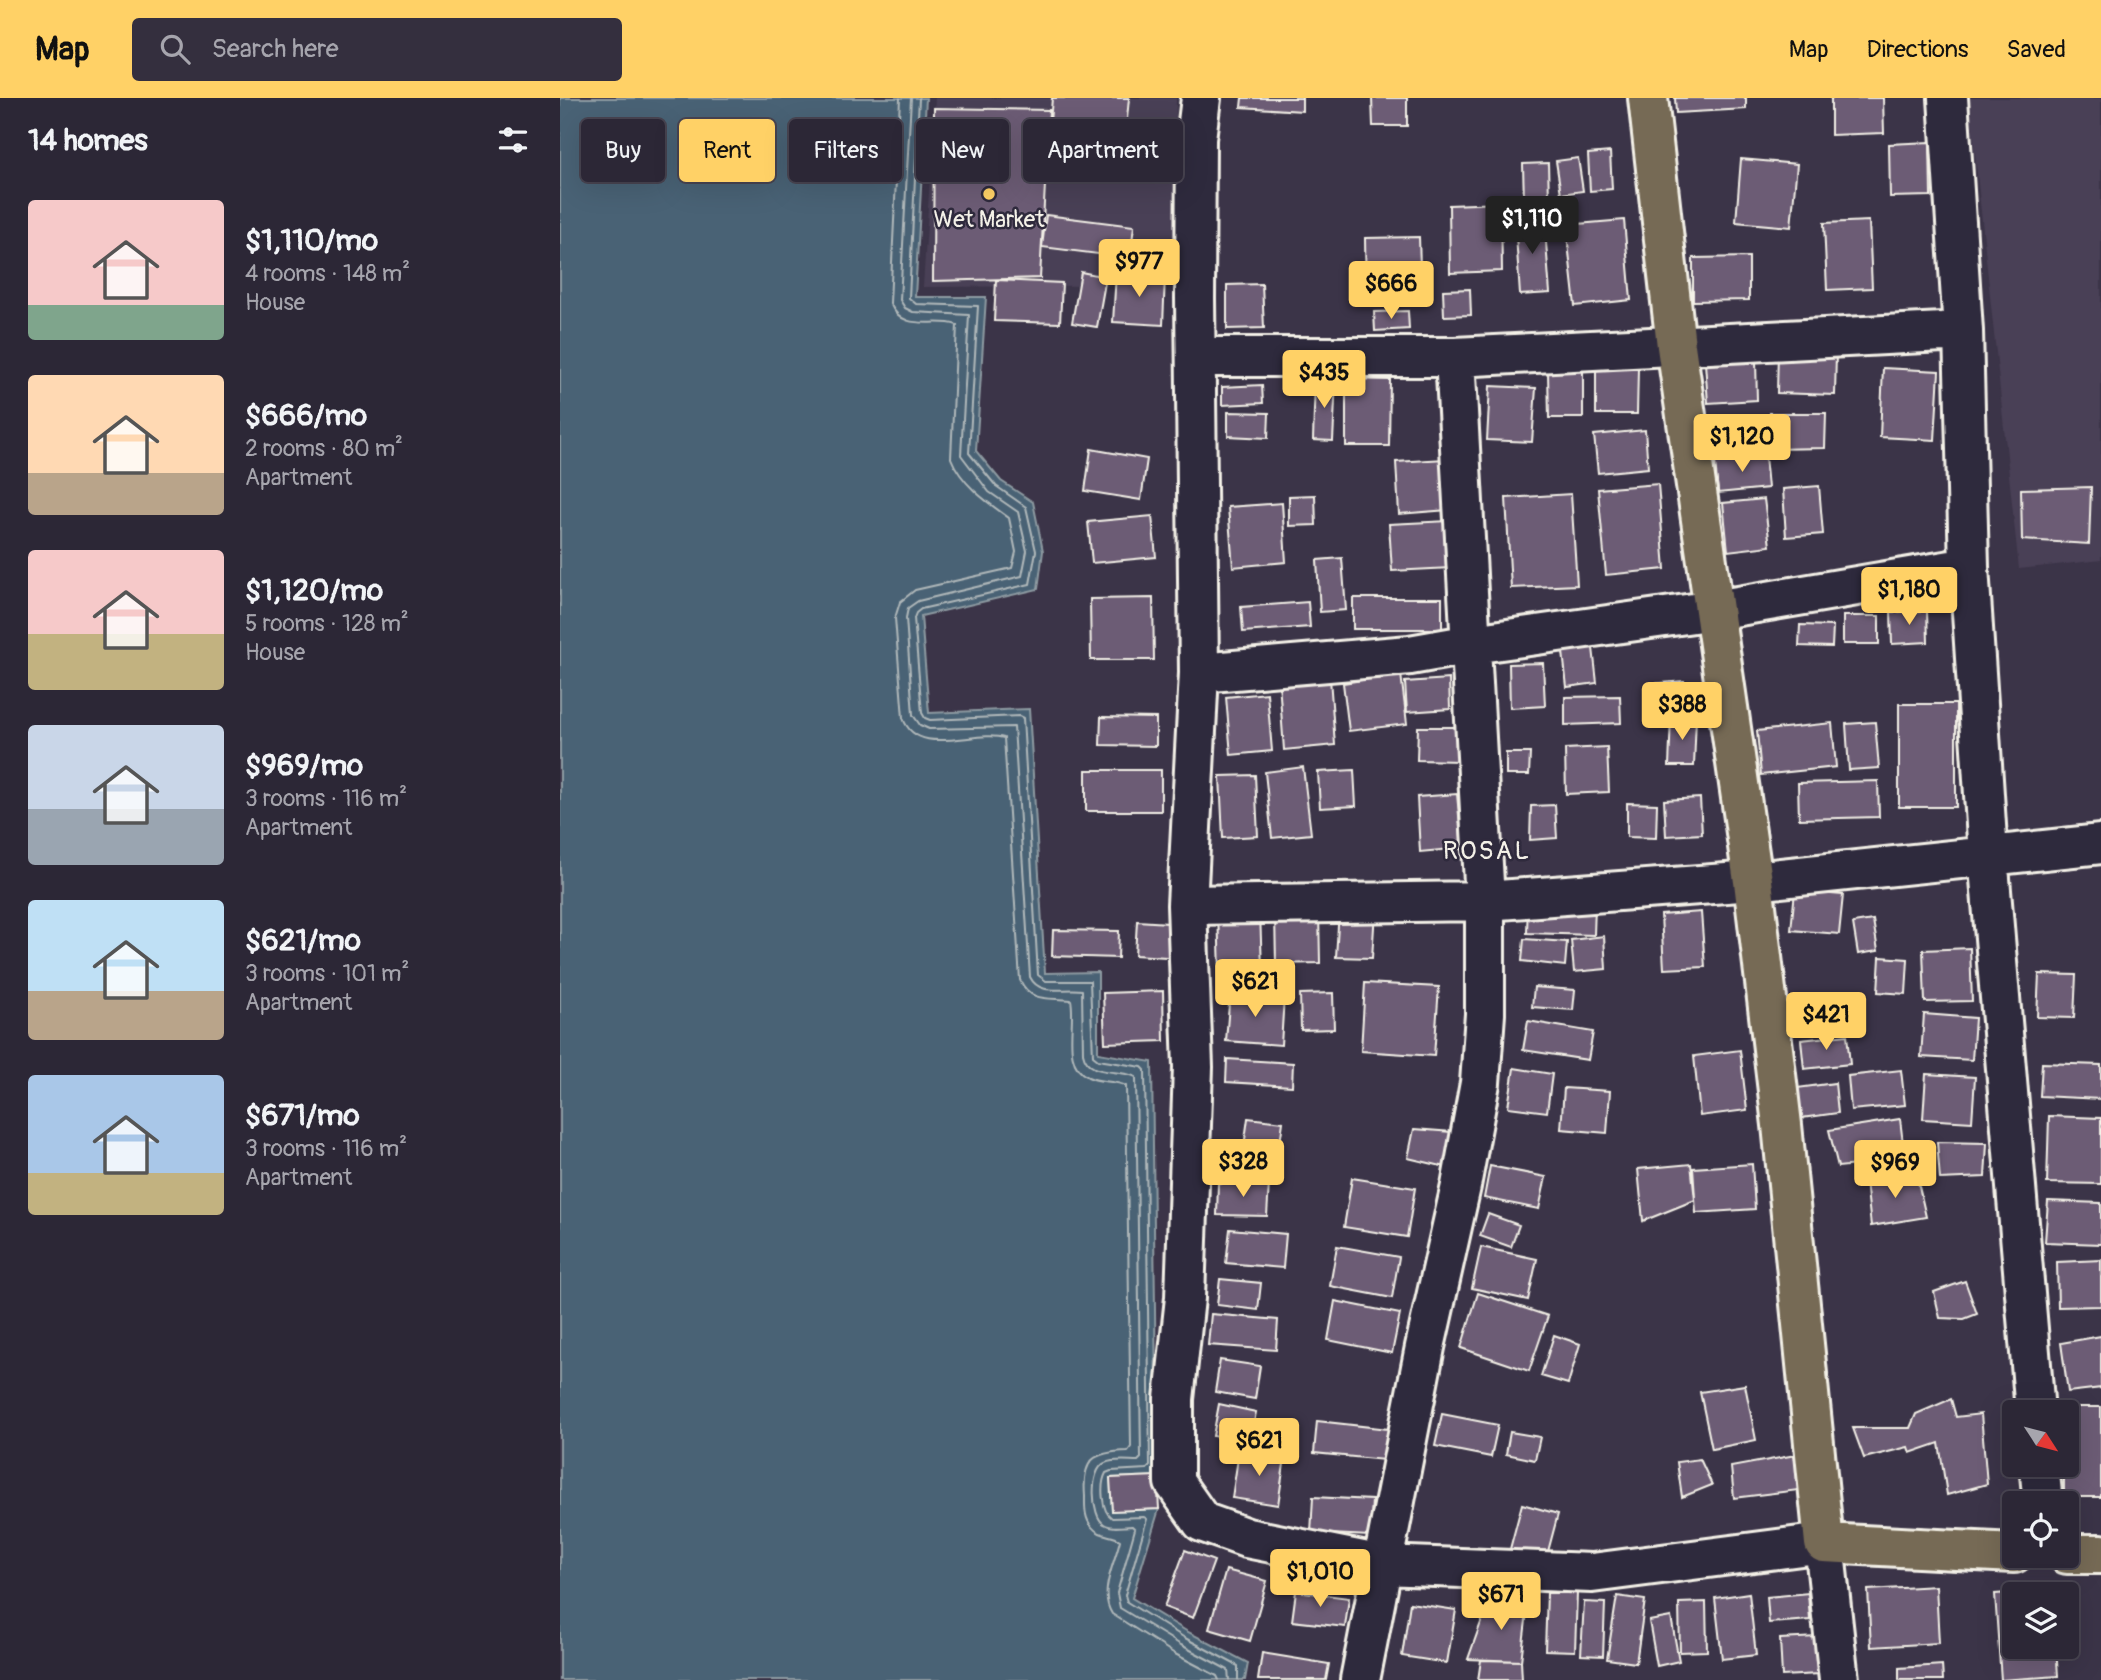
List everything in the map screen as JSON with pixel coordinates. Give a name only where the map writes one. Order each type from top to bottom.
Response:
[{"type":"main road","points":[[1648,98],[1676,346],[1753,881],[1782,1125],[1824,1543],[2002,1552]]},
{"type":"main road","points":[[2079,1555],[2101,1554]]},
{"type":"street","points":[[1201,98],[1196,139],[1199,673],[1187,905],[1193,1067],[1185,1297],[1174,1399],[1174,1482],[1202,1522],[1247,1538],[1382,1565],[1592,1573],[1824,1543],[1839,1680]]},
{"type":"street","points":[[1948,98],[1963,331],[1969,567],[1988,855],[2034,1400]]},
{"type":"street","points":[[1196,357],[1455,357],[1963,331]]},
{"type":"street","points":[[1360,1680],[1424,1347],[1461,1186],[1480,1083],[1485,1014],[1485,901],[1455,357]]},
{"type":"street","points":[[1199,673],[1410,656],[1472,644],[1715,610],[1969,567]]},
{"type":"street","points":[[1187,905],[1485,901],[1753,881],[2101,844]]},
{"type":"shaded area","points":[[935,98],[1176,98],[1176,119],[1023,119],[1023,182],[1175,182],[1174,285],[923,287],[930,182],[1009,182],[1009,119],[934,119]]},
{"type":"shaded area","points":[[1969,98],[2101,98],[2101,560],[2019,569]]},
{"type":"water","points":[[560,98],[926,98],[925,119],[916,119],[916,182],[921,182],[915,297],[986,297],[976,451],[1001,481],[1033,502],[1043,551],[1038,589],[921,616],[929,713],[1029,709],[1045,973],[1098,972],[1098,1053],[1152,1062],[1157,1476],[1110,1478],[1112,1511],[1159,1509],[1132,1598],[1188,1632],[1248,1663],[1245,1680],[560,1680]]},
{"type":"building","points":[[1052,98],[1129,98],[1127,119],[1050,119]]},
{"type":"building","points":[[1242,98],[1302,98],[1302,111],[1241,107]]},
{"type":"building","points":[[1372,98],[1407,98],[1407,126],[1373,126]]},
{"type":"building","points":[[1675,98],[1746,98],[1746,109],[1676,113]]},
{"type":"building","points":[[1831,98],[1883,98],[1884,133],[1831,135]]},
{"type":"building","name":"Wet Market","points":[[934,108],[1049,110],[1049,119],[1023,119],[1023,182],[1045,182],[1040,278],[933,281],[934,182],[1009,182],[1009,119],[934,119]]},
{"type":"building","points":[[1930,142],[1931,196],[1890,197],[1889,144]]},
{"type":"building","points":[[1610,152],[1612,189],[1590,191],[1588,154]]},
{"type":"building","points":[[1578,158],[1583,191],[1561,194],[1556,161]]},
{"type":"building","points":[[1741,159],[1797,164],[1791,227],[1736,222]]},
{"type":"building","points":[[1548,163],[1549,200],[1524,202],[1523,164]]},
{"type":"building","points":[[1501,203],[1502,271],[1450,273],[1449,205]]},
{"type":"building","points":[[1046,215],[1134,226],[1130,258],[1042,247]]},
{"type":"building","points":[[1544,217],[1550,293],[1520,295],[1515,220]]},
{"type":"building","points":[[1624,220],[1631,300],[1575,306],[1566,225]]},
{"type":"building","points":[[1869,221],[1872,288],[1827,290],[1824,223]]},
{"type":"building","points":[[1419,237],[1421,296],[1366,298],[1365,238]]},
{"type":"building","points":[[1749,257],[1749,300],[1693,301],[1693,258]]},
{"type":"building","points":[[1081,272],[1106,277],[1097,327],[1072,323]]},
{"type":"building","points":[[1116,273],[1165,276],[1163,325],[1113,322]]},
{"type":"building","points":[[996,280],[1062,283],[1060,323],[994,321]]},
{"type":"building","points":[[1262,284],[1264,328],[1227,329],[1227,285]]},
{"type":"building","points":[[1470,289],[1471,315],[1444,316],[1443,290]]},
{"type":"building","points":[[1408,311],[1409,329],[1375,331],[1374,312]]},
{"type":"building","points":[[1778,351],[1836,353],[1835,395],[1777,393]]},
{"type":"building","points":[[1756,361],[1757,400],[1708,403],[1705,363]]},
{"type":"building","points":[[1596,368],[1638,368],[1637,414],[1596,414]]},
{"type":"building","points":[[1883,368],[1939,371],[1935,440],[1880,437]]},
{"type":"building","points":[[1583,371],[1583,418],[1549,418],[1548,372]]},
{"type":"building","points":[[1346,379],[1390,380],[1389,446],[1346,446]]},
{"type":"building","points":[[1315,380],[1336,380],[1333,441],[1313,440]]},
{"type":"building","points":[[1262,385],[1263,403],[1222,405],[1222,387]]},
{"type":"building","points":[[1490,386],[1536,388],[1532,442],[1487,440]]},
{"type":"building","points":[[1228,412],[1269,413],[1268,438],[1228,436]]},
{"type":"building","points":[[1770,413],[1826,413],[1825,448],[1770,449]]},
{"type":"building","points":[[1713,416],[1750,416],[1750,442],[1713,443]]},
{"type":"building","points":[[1645,430],[1648,468],[1598,473],[1594,435]]},
{"type":"building","points":[[1091,449],[1147,459],[1141,500],[1085,491]]},
{"type":"building","points":[[1765,456],[1768,488],[1718,493],[1715,461]]},
{"type":"building","points":[[1445,459],[1448,510],[1399,514],[1396,462]]},
{"type":"building","points":[[1658,484],[1665,569],[1606,575],[1598,489]]},
{"type":"building","points":[[1819,486],[1823,534],[1786,537],[1783,489]]},
{"type":"building","points":[[2091,487],[2089,544],[2022,540],[2021,489]]},
{"type":"building","points":[[1571,494],[1577,585],[1511,588],[1506,498]]},
{"type":"building","points":[[1315,495],[1316,525],[1289,526],[1289,496]]},
{"type":"building","points":[[1764,499],[1770,546],[1728,551],[1723,503]]},
{"type":"building","points":[[1282,503],[1286,562],[1233,567],[1228,507]]},
{"type":"building","points":[[1152,516],[1156,557],[1092,563],[1088,522]]},
{"type":"building","points":[[1449,521],[1451,568],[1392,571],[1389,524]]},
{"type":"building","points":[[1342,558],[1346,610],[1320,612],[1317,560]]},
{"type":"building","points":[[1153,598],[1154,660],[1091,660],[1090,599]]},
{"type":"building","points":[[1353,598],[1442,598],[1442,629],[1353,629]]},
{"type":"building","points":[[1308,602],[1310,627],[1243,632],[1241,607]]},
{"type":"building","points":[[1927,611],[1928,642],[1892,644],[1891,612]]},
{"type":"building","points":[[1843,616],[1879,616],[1879,644],[1843,644]]},
{"type":"building","points":[[1800,625],[1833,626],[1832,647],[1799,646]]},
{"type":"building","points":[[1592,639],[1597,683],[1567,687],[1562,643]]},
{"type":"building","points":[[1543,663],[1545,706],[1510,708],[1509,664]]},
{"type":"building","points":[[1401,674],[1407,724],[1349,731],[1343,683]]},
{"type":"building","points":[[1330,678],[1335,745],[1284,750],[1279,682]]},
{"type":"building","points":[[1449,679],[1450,709],[1407,712],[1405,682]]},
{"type":"building","points":[[1684,681],[1687,705],[1653,708],[1650,684]]},
{"type":"building","points":[[1267,693],[1272,751],[1231,755],[1226,697]]},
{"type":"building","points":[[1620,696],[1621,723],[1565,725],[1565,697]]},
{"type":"building","points":[[1899,704],[1956,704],[1956,807],[1899,807]]},
{"type":"building","points":[[1101,717],[1156,718],[1156,746],[1100,745]]},
{"type":"building","points":[[1671,717],[1696,717],[1694,766],[1669,766]]},
{"type":"building","points":[[1875,722],[1879,768],[1849,770],[1846,724]]},
{"type":"building","points":[[1832,723],[1836,767],[1761,775],[1757,731]]},
{"type":"building","points":[[1418,727],[1461,727],[1460,761],[1417,760]]},
{"type":"building","points":[[1607,747],[1609,792],[1566,794],[1565,749]]},
{"type":"building","points":[[1506,753],[1530,753],[1529,775],[1506,775]]},
{"type":"building","points":[[1303,767],[1311,834],[1272,838],[1265,772]]},
{"type":"building","points":[[1086,770],[1161,770],[1161,811],[1086,811]]},
{"type":"building","points":[[1354,770],[1356,806],[1320,808],[1318,772]]},
{"type":"building","points":[[1255,775],[1258,836],[1223,838],[1220,776]]},
{"type":"building","points":[[1878,781],[1879,817],[1799,819],[1798,783]]},
{"type":"building","points":[[1457,794],[1462,848],[1420,852],[1417,797]]},
{"type":"building","points":[[1700,798],[1702,834],[1666,836],[1664,800]]},
{"type":"building","points":[[1627,803],[1657,804],[1656,838],[1627,837]]},
{"type":"building","points":[[1555,805],[1557,838],[1530,840],[1531,806]]},
{"type":"building","points":[[1795,891],[1843,895],[1839,934],[1791,930]]},
{"type":"building","points":[[1528,903],[1595,905],[1594,935],[1527,933]]},
{"type":"building","points":[[1339,910],[1375,911],[1372,958],[1336,957]]},
{"type":"building","points":[[1260,912],[1262,969],[1220,971],[1218,913]]},
{"type":"building","points":[[1319,912],[1320,963],[1276,964],[1275,913]]},
{"type":"building","points":[[1701,912],[1705,967],[1664,969],[1661,915]]},
{"type":"building","points":[[1873,920],[1878,951],[1858,954],[1853,923]]},
{"type":"building","points":[[1137,921],[1184,924],[1182,958],[1135,955]]},
{"type":"building","points":[[1053,930],[1119,931],[1118,958],[1052,956]]},
{"type":"building","points":[[1604,936],[1606,969],[1574,972],[1571,940]]},
{"type":"building","points":[[1524,939],[1567,942],[1565,966],[1522,961]]},
{"type":"building","points":[[1970,948],[1972,1001],[1925,1002],[1923,950]]},
{"type":"building","points":[[1880,957],[1908,959],[1906,994],[1878,992]]},
{"type":"building","points":[[2039,974],[2076,975],[2074,1018],[2037,1017]]},
{"type":"building","points":[[1365,983],[1439,987],[1434,1056],[1361,1051]]},
{"type":"building","points":[[1534,987],[1575,990],[1573,1010],[1532,1007]]},
{"type":"building","points":[[1163,991],[1164,1041],[1105,1043],[1103,993]]},
{"type":"building","points":[[1230,992],[1284,996],[1281,1045],[1226,1041]]},
{"type":"building","points":[[1333,993],[1334,1029],[1301,1030],[1300,994]]},
{"type":"building","points":[[1924,1014],[1975,1018],[1972,1060],[1921,1057]]},
{"type":"building","points":[[1528,1021],[1593,1032],[1588,1060],[1523,1050]]},
{"type":"building","points":[[1847,1035],[1850,1064],[1804,1069],[1801,1040]]},
{"type":"building","points":[[1740,1050],[1747,1110],[1700,1116],[1694,1056]]},
{"type":"building","points":[[1227,1059],[1293,1063],[1292,1086],[1226,1082]]},
{"type":"building","points":[[2042,1063],[2101,1065],[2101,1099],[2040,1096]]},
{"type":"building","points":[[1514,1068],[1552,1074],[1547,1112],[1508,1107]]},
{"type":"building","points":[[1901,1070],[1905,1105],[1851,1110],[1848,1076]]},
{"type":"building","points":[[1926,1074],[1975,1077],[1972,1122],[1923,1119]]},
{"type":"building","points":[[1835,1083],[1838,1113],[1801,1118],[1797,1088]]},
{"type":"building","points":[[1564,1088],[1610,1091],[1607,1133],[1561,1129]]},
{"type":"building","points":[[2049,1116],[2101,1118],[2101,1184],[2047,1183]]},
{"type":"building","points":[[1248,1118],[1283,1122],[1278,1158],[1243,1154]]},
{"type":"building","points":[[1900,1119],[1905,1160],[1838,1167],[1829,1130]]},
{"type":"building","points":[[1414,1129],[1452,1132],[1450,1168],[1408,1158]]},
{"type":"building","points":[[1937,1142],[1987,1143],[1985,1177],[1940,1179]]},
{"type":"building","points":[[1691,1164],[1695,1200],[1643,1221],[1638,1169]]},
{"type":"building","points":[[1752,1164],[1755,1209],[1696,1213],[1693,1168]]},
{"type":"building","points":[[1490,1166],[1546,1177],[1539,1209],[1484,1198]]},
{"type":"building","points":[[1916,1173],[1926,1217],[1871,1226],[1866,1181]]},
{"type":"building","points":[[1352,1178],[1415,1188],[1407,1237],[1344,1227]]},
{"type":"building","points":[[1218,1183],[1269,1183],[1267,1216],[1217,1215]]},
{"type":"building","points":[[2048,1201],[2101,1203],[2101,1244],[2045,1242]]},
{"type":"building","points":[[1488,1214],[1519,1225],[1511,1247],[1480,1236]]},
{"type":"building","points":[[1230,1229],[1286,1234],[1283,1268],[1226,1263]]},
{"type":"building","points":[[1337,1246],[1399,1257],[1392,1298],[1330,1286]]},
{"type":"building","points":[[1481,1247],[1537,1259],[1528,1300],[1472,1288]]},
{"type":"building","points":[[2101,1260],[2101,1306],[2058,1307],[2057,1262]]},
{"type":"building","points":[[1220,1279],[1261,1283],[1258,1310],[1217,1305]]},
{"type":"building","points":[[1965,1281],[1977,1314],[1964,1319],[1940,1318],[1934,1292]]},
{"type":"building","points":[[1478,1293],[1548,1316],[1529,1371],[1461,1348]]},
{"type":"building","points":[[1335,1301],[1400,1314],[1392,1353],[1328,1340]]},
{"type":"building","points":[[1211,1314],[1278,1320],[1276,1350],[1208,1345]]},
{"type":"building","points":[[1554,1335],[1580,1344],[1568,1384],[1541,1376]]},
{"type":"building","points":[[2101,1336],[2101,1388],[2068,1392],[2061,1343]]},
{"type":"building","points":[[1220,1360],[1260,1366],[1255,1399],[1215,1392]]},
{"type":"building","points":[[1745,1385],[1756,1440],[1712,1449],[1700,1392]]},
{"type":"building","points":[[1951,1399],[1956,1417],[1981,1414],[1987,1484],[1947,1495],[1939,1443],[1910,1453],[1908,1447],[1864,1458],[1853,1428],[1910,1428],[1916,1414]]},
{"type":"building","points":[[1219,1404],[1256,1412],[1250,1444],[1213,1436]]},
{"type":"building","points":[[2079,1407],[2101,1407],[2101,1497],[2079,1497],[2079,1491],[2064,1491],[2064,1477],[2079,1477]]},
{"type":"building","points":[[1442,1414],[1498,1425],[1491,1457],[1435,1446]]},
{"type":"building","points":[[1317,1421],[1388,1429],[1384,1460],[1314,1453]]},
{"type":"building","points":[[1510,1432],[1540,1437],[1535,1460],[1506,1454]]},
{"type":"building","points":[[1239,1451],[1285,1457],[1278,1505],[1232,1498]]},
{"type":"building","points":[[1801,1454],[1807,1489],[1734,1498],[1731,1467]]},
{"type":"building","points":[[1700,1459],[1712,1485],[1682,1497],[1677,1462]]},
{"type":"building","points":[[1157,1476],[1159,1509],[1112,1511],[1110,1478]]},
{"type":"building","points":[[1313,1497],[1372,1500],[1370,1536],[1311,1533]]},
{"type":"building","points":[[1522,1504],[1558,1514],[1546,1559],[1510,1549]]},
{"type":"building","points":[[1185,1550],[1214,1561],[1193,1618],[1164,1607]]},
{"type":"building","points":[[1226,1570],[1267,1581],[1250,1641],[1209,1629]]},
{"type":"building","points":[[1936,1586],[1939,1643],[1871,1647],[1868,1590]]},
{"type":"building","points":[[1296,1591],[1349,1598],[1345,1627],[1292,1621]]},
{"type":"building","points":[[1547,1593],[1577,1593],[1575,1651],[1545,1650]]},
{"type":"building","points":[[1749,1593],[1756,1655],[1722,1659],[1715,1598]]},
{"type":"building","points":[[1808,1593],[1810,1620],[1769,1623],[1767,1597]]},
{"type":"building","points":[[1995,1594],[2002,1594],[2002,1659],[2057,1659],[2058,1676],[2001,1680]]},
{"type":"building","points":[[1617,1596],[1645,1600],[1636,1663],[1607,1659]]},
{"type":"building","points":[[1489,1600],[1528,1604],[1521,1661],[1468,1659]]},
{"type":"building","points":[[1584,1602],[1605,1603],[1603,1656],[1581,1655]]},
{"type":"building","points":[[1706,1602],[1707,1651],[1680,1652],[1679,1603]]},
{"type":"building","points":[[1410,1603],[1456,1610],[1447,1663],[1402,1656]]},
{"type":"building","points":[[1671,1617],[1679,1661],[1657,1666],[1649,1621]]},
{"type":"building","points":[[1817,1637],[1819,1674],[1782,1676],[1780,1639]]},
{"type":"building","points":[[1262,1653],[1329,1664],[1326,1680],[1258,1680]]},
{"type":"building","points":[[1481,1660],[1521,1661],[1522,1680],[1478,1680]]},
{"type":"building","points":[[1942,1665],[1943,1680],[1899,1680],[1899,1668]]},
{"type":"place","name":"Wet Market","points":[[989,194]]},
{"type":"district","name":"ROSAL","points":[[1487,851]]}]
